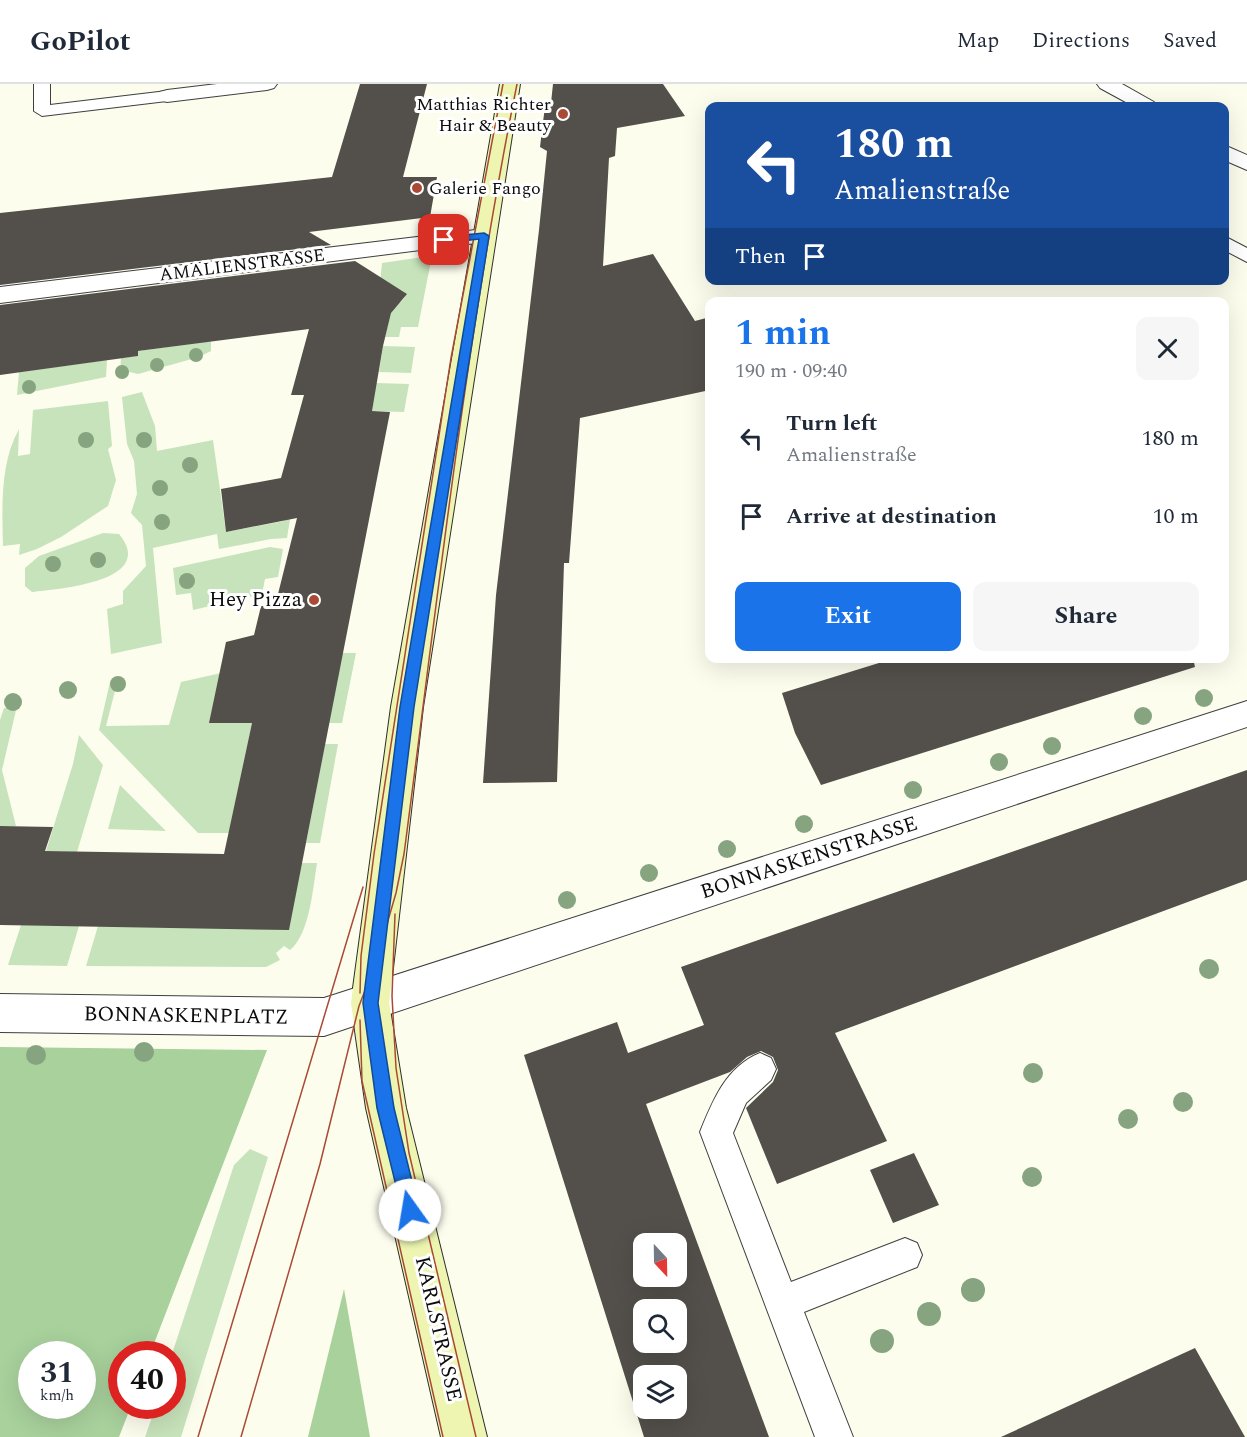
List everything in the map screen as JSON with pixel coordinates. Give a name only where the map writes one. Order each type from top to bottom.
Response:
[{"type":"street","points":[[167,96],[267,84]]},
{"type":"street","name":"KARLSTRASSE","points":[[464,1437],[386,1108],[370,1003],[407,707],[510,84]]},
{"type":"street","points":[[1107,84],[1139,102]]},
{"type":"street","points":[[1229,154],[1247,164]]},
{"type":"street","name":"AMALIENSTRASSE","points":[[0,295],[484,236]]},
{"type":"street","name":"BONNASKENSTRASSE","points":[[370,1003],[1247,714]]},
{"type":"street","name":"BONNASKENPLATZ","points":[[0,1013],[302,1018],[324,1017],[370,1003]]},
{"type":"lane","points":[[42,84],[42,111],[167,96]]},
{"type":"lane","points":[[1229,245],[1247,256]]},
{"type":"lane","points":[[760,1069],[735,1092],[716,1132],[834,1437]]},
{"type":"lane","points":[[782,1303],[905,1255]]},
{"type":"green space","points":[[423,257],[431,261],[418,327],[401,327],[399,337],[385,337],[393,304],[401,302],[405,297],[404,292],[394,288],[379,294],[382,263]]},
{"type":"green space","points":[[211,341],[211,351],[199,357],[138,374],[130,372],[120,375],[121,358],[138,356],[138,351]]},
{"type":"green space","points":[[383,346],[415,347],[411,373],[379,372]]},
{"type":"green space","points":[[107,360],[106,377],[17,395],[19,372]]},
{"type":"green space","points":[[376,383],[409,384],[404,412],[371,411]]},
{"type":"green space","points":[[142,392],[155,426],[157,451],[213,440],[226,532],[284,521],[292,507],[287,538],[219,549],[217,534],[153,548],[162,643],[111,654],[107,609],[123,604],[123,591],[146,566],[142,525],[131,513],[137,494],[134,461],[127,444],[122,397]]},
{"type":"green space","points":[[108,401],[112,446],[108,449],[116,480],[108,506],[61,537],[37,549],[19,555],[20,544],[3,546],[5,471],[8,456],[19,429],[18,456],[30,454],[33,410]]},
{"type":"green space","points":[[103,533],[119,534],[128,550],[126,562],[116,572],[101,580],[63,588],[32,592],[25,586],[25,568],[39,556]]},
{"type":"green space","points":[[270,547],[283,549],[278,577],[265,579],[262,594],[193,610],[191,593],[176,595],[173,568]]},
{"type":"green space","points":[[342,653],[356,653],[342,723],[328,723]]},
{"type":"green space","points":[[248,667],[209,723],[252,723],[229,833],[198,833],[99,730],[110,682],[122,682],[121,687],[116,687],[106,726],[169,725],[181,682]]},
{"type":"green space","points":[[17,706],[2,770],[16,826],[0,826],[0,720],[4,708]]},
{"type":"green space","points":[[79,735],[103,765],[77,852],[46,851],[73,764]]},
{"type":"green space","points":[[325,744],[338,744],[320,843],[306,843]]},
{"type":"green space","points":[[120,785],[166,831],[108,829]]},
{"type":"green space","points":[[302,863],[317,863],[306,922],[297,943],[290,950],[284,946],[276,953],[280,960],[266,967],[86,966],[98,926]]},
{"type":"green space","points":[[21,925],[79,926],[67,966],[8,965]]},
{"type":"green space","points":[[0,1047],[267,1050],[155,1341],[108,1341],[108,1419],[126,1419],[119,1437],[0,1437]]},
{"type":"green space","points":[[250,1149],[268,1157],[181,1437],[145,1437],[151,1419],[186,1419],[186,1341],[176,1341],[234,1165]]},
{"type":"green space","points":[[344,1289],[370,1437],[308,1437]]},
{"type":"building","points":[[360,84],[427,84],[403,177],[437,177],[430,217],[309,232],[331,245],[0,285],[0,213],[332,177]]},
{"type":"building","points":[[553,84],[663,84],[685,116],[617,128],[615,156],[609,158],[603,266],[653,254],[695,321],[705,318],[705,391],[580,418],[569,563],[564,563],[557,782],[483,783],[496,595],[547,151],[540,147],[545,107],[551,103]]},
{"type":"building","points":[[355,261],[407,294],[391,313],[383,346],[372,411],[390,412],[289,930],[0,925],[0,826],[53,827],[45,851],[224,854],[252,723],[209,723],[226,642],[254,635],[261,606],[275,606],[297,518],[226,532],[221,489],[281,478],[304,395],[291,395],[309,329],[138,351],[138,356],[0,375],[0,305]]},
{"type":"building","points":[[879,663],[1194,663],[1195,667],[821,785],[795,733],[782,693]]},
{"type":"building","points":[[1247,770],[1247,880],[835,1033],[887,1141],[777,1184],[746,1108],[773,1082],[778,1070],[773,1057],[761,1051],[747,1057],[730,1072],[646,1104],[769,1437],[644,1437],[638,1419],[687,1419],[687,1365],[633,1365],[633,1402],[524,1055],[617,1022],[628,1053],[704,1025],[681,967]]},
{"type":"building","points":[[914,1153],[939,1205],[893,1223],[870,1170]]},
{"type":"building","points":[[1195,1348],[1245,1437],[1001,1437]]},
{"type":"tram line","points":[[360,993],[361,956],[374,854],[451,358],[503,84]]},
{"type":"tram line","points":[[241,1437],[320,1164],[359,1006],[376,962],[396,893],[404,854],[468,371],[517,84]]},
{"type":"tram line","points":[[198,1437],[363,887]]},
{"type":"tram line","points":[[395,914],[392,996],[396,1068],[409,1153],[476,1437]]},
{"type":"tram line","points":[[360,1020],[362,1081],[443,1437]]},
{"type":"place","name":"Matthias Richter Hair & Beauty","points":[[563,114]]},
{"type":"place","name":"Galerie Fango","points":[[417,188]]},
{"type":"place","name":"Hey Pizza","points":[[314,600]]},
{"type":"route","points":[[410,1210],[386,1108],[370,1003],[407,707],[484,236],[444,240]]}]
